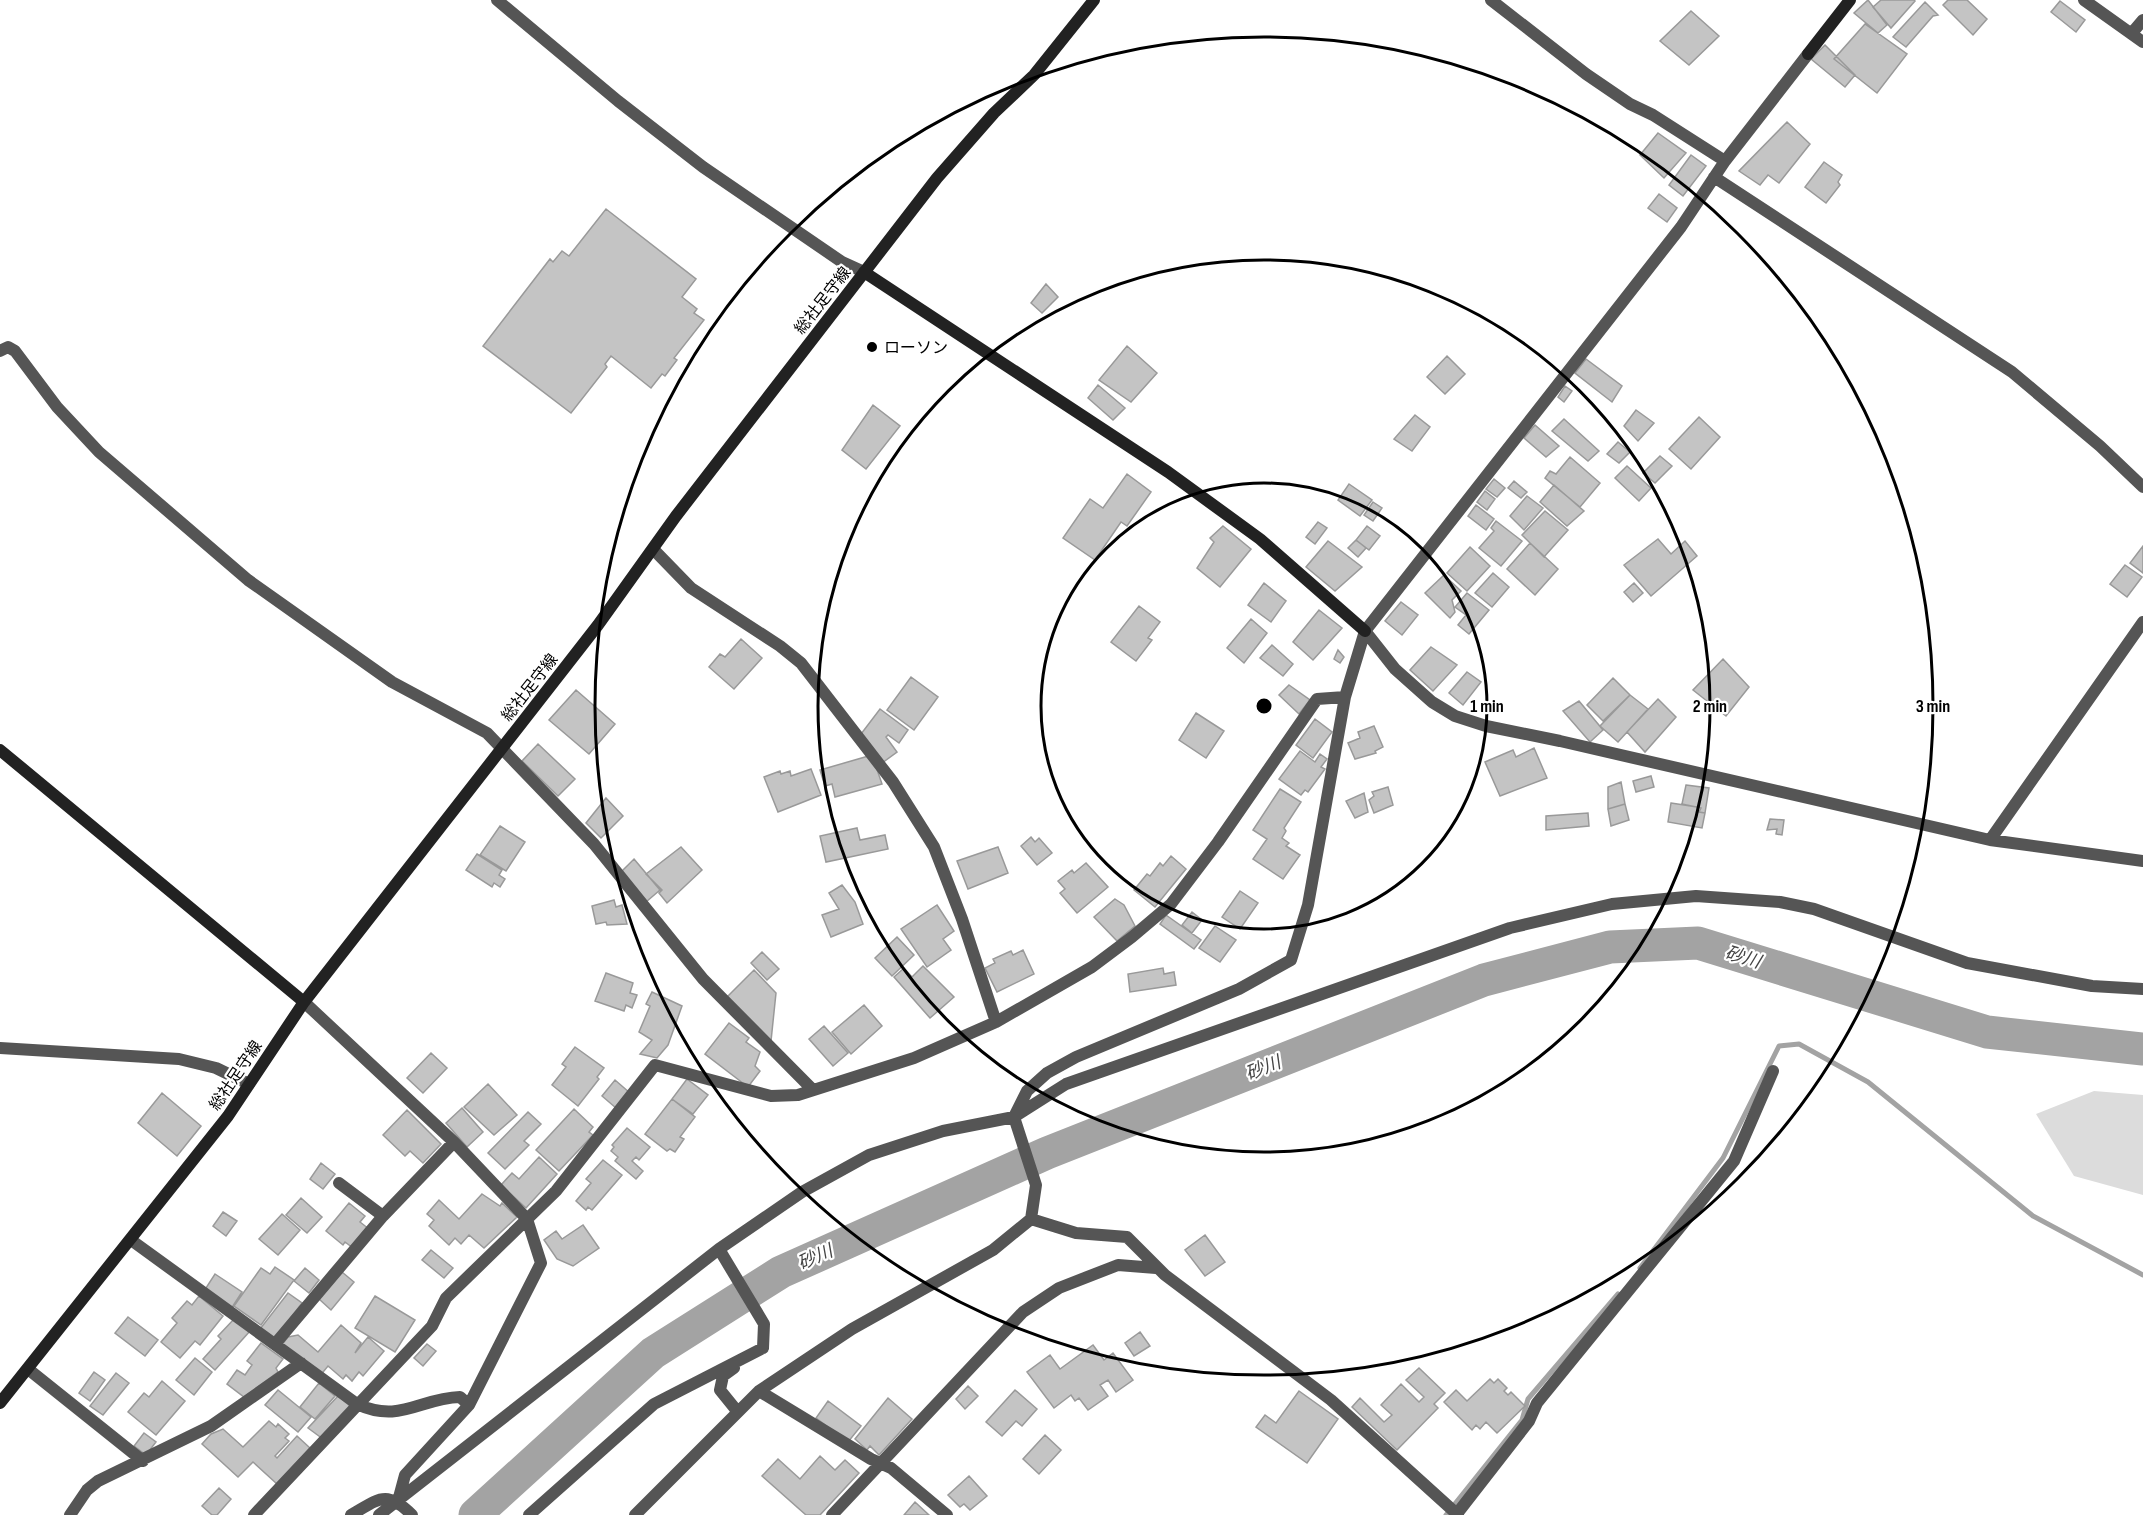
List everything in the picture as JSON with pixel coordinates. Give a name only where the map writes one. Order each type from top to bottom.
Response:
[{"type":"main road","name":"総社足守線","points":[[0,1403],[228,1116],[304,1002],[502,749],[654,550],[676,516],[937,178],[994,113],[1034,75],[1094,0]]},
{"type":"main road","points":[[1808,54],[1850,0]]},
{"type":"main road","points":[[864,272],[1168,472],[1260,539],[1365,631]]},
{"type":"main road","points":[[0,750],[304,1002]]},
{"type":"street","points":[[497,0],[618,101],[703,167],[842,262],[864,272]]},
{"type":"street","points":[[1491,0],[1586,74],[1630,104],[1653,115],[1725,161]]},
{"type":"street","points":[[2084,0],[2143,42]]},
{"type":"street","points":[[2132,33],[2143,20]]},
{"type":"street","points":[[635,1515],[759,1390],[852,1329],[993,1250],[1030,1219],[1036,1185],[1014,1117],[1027,1092],[1047,1073],[1076,1057],[1239,989],[1291,960],[1308,905],[1345,697],[1365,631],[1681,227],[1725,161],[1808,54]]},
{"type":"street","points":[[1714,177],[2012,372],[2143,487]]},
{"type":"street","points":[[0,351],[8,347],[24,359],[57,407],[99,452],[248,580],[392,682],[487,733],[594,844],[703,980],[813,1090]]},
{"type":"street","points":[[654,550],[691,588],[780,646],[801,663],[893,782],[934,847],[962,919],[996,1022]]},
{"type":"street","points":[[1990,840],[2143,622]]},
{"type":"street","points":[[1365,631],[1395,669],[1432,702],[1455,716],[1486,726],[1990,840],[2143,861]]},
{"type":"street","points":[[254,1515],[432,1326],[446,1298],[556,1191],[655,1065],[771,1096],[798,1095],[914,1058],[996,1022],[1092,967],[1171,904],[1218,842],[1317,699],[1345,697]]},
{"type":"street","points":[[379,1515],[718,1249],[802,1192],[869,1155],[943,1131],[1014,1117],[1066,1084],[1510,928],[1612,904],[1696,896],[1780,902],[1814,909],[1967,963],[2092,986],[2143,989]]},
{"type":"street","points":[[304,1002],[454,1142],[526,1219],[541,1263],[469,1405],[405,1475],[398,1501]]},
{"type":"street","points":[[0,1048],[179,1059],[216,1068],[249,1084]]},
{"type":"street","points":[[1030,1219],[1076,1233],[1126,1237],[1156,1268],[1331,1400],[1455,1512],[1529,1422],[1538,1402],[1734,1161],[1773,1071]]},
{"type":"street","points":[[275,1344],[383,1216],[454,1142]]},
{"type":"street","points":[[339,1183],[383,1216]]},
{"type":"street","points":[[131,1240],[357,1404],[370,1410],[401,1412],[448,1397],[460,1397],[469,1405]]},
{"type":"street","points":[[718,1249],[764,1324],[763,1348]]},
{"type":"street","points":[[832,1515],[1023,1312],[1059,1288],[1118,1265],[1156,1268]]},
{"type":"street","points":[[737,1411],[720,1390],[723,1376],[763,1348]]},
{"type":"street","points":[[529,1515],[654,1404],[763,1348]]},
{"type":"street","points":[[70,1515],[87,1490],[98,1481],[211,1426],[301,1363]]},
{"type":"street","points":[[28,1369],[143,1461]]},
{"type":"street","points":[[759,1390],[891,1468],[947,1515]]},
{"type":"street","points":[[351,1515],[379,1499],[398,1501],[412,1515]]},
{"type":"shaded area","points":[[2094,1091],[2143,1095],[2143,1195],[2074,1176],[2036,1114]]},
{"type":"building","points":[[1868,0],[1887,25],[1878,33],[1854,13]]},
{"type":"building","points":[[1881,0],[1915,1],[1891,28],[1873,7]]},
{"type":"building","points":[[1948,0],[1967,0],[1987,19],[1973,35],[1943,5]]},
{"type":"building","points":[[2060,1],[2085,20],[2076,32],[2051,12]]},
{"type":"building","points":[[1925,2],[1938,15],[1933,16],[1906,47],[1893,37]]},
{"type":"building","points":[[1691,11],[1719,36],[1689,65],[1660,41]]},
{"type":"building","points":[[1865,24],[1907,54],[1877,93],[1834,59]]},
{"type":"building","points":[[1825,45],[1855,75],[1845,87],[1811,59]]},
{"type":"building","points":[[1787,122],[1810,144],[1779,183],[1768,175],[1760,185],[1739,171]]},
{"type":"building","points":[[1658,133],[1686,153],[1664,178],[1640,155]]},
{"type":"building","points":[[1691,155],[1706,166],[1683,196],[1669,185]]},
{"type":"building","points":[[1824,162],[1842,175],[1838,182],[1840,185],[1826,203],[1805,187]]},
{"type":"building","points":[[1659,194],[1677,208],[1667,222],[1648,208]]},
{"type":"building","points":[[606,209],[696,279],[682,297],[697,309],[694,313],[704,320],[674,358],[677,360],[665,376],[662,374],[651,388],[611,356],[605,364],[607,367],[571,413],[483,346],[550,259],[553,262],[562,251],[569,256]]},
{"type":"building","points":[[1046,284],[1058,297],[1042,313],[1031,303]]},
{"type":"building","points":[[1127,346],[1157,373],[1131,402],[1099,380]]},
{"type":"building","points":[[1447,356],[1465,374],[1445,394],[1427,377]]},
{"type":"building","points":[[1586,359],[1622,386],[1612,402],[1575,373]]},
{"type":"building","points":[[1098,385],[1125,408],[1113,420],[1088,398]]},
{"type":"building","points":[[1565,386],[1572,391],[1564,402],[1558,397]]},
{"type":"building","points":[[873,405],[900,426],[866,469],[842,450]]},
{"type":"building","points":[[1636,410],[1654,423],[1638,441],[1624,426]]},
{"type":"building","points":[[1415,415],[1430,427],[1412,451],[1394,439]]},
{"type":"building","points":[[1699,417],[1720,437],[1691,469],[1669,449]]},
{"type":"building","points":[[1564,419],[1599,451],[1588,461],[1552,431]]},
{"type":"building","points":[[1535,425],[1559,446],[1546,457],[1524,438]]},
{"type":"building","points":[[1618,442],[1630,452],[1619,463],[1607,454]]},
{"type":"building","points":[[1660,456],[1672,466],[1655,483],[1643,473]]},
{"type":"building","points":[[1570,457],[1600,483],[1580,507],[1545,478],[1550,471],[1556,474]]},
{"type":"building","points":[[1627,466],[1651,488],[1639,501],[1615,478]]},
{"type":"building","points":[[1127,474],[1151,492],[1127,526],[1121,522],[1095,560],[1063,538],[1090,499],[1103,508]]},
{"type":"building","points":[[1494,479],[1505,488],[1497,497],[1486,489]]},
{"type":"building","points":[[1514,481],[1527,492],[1521,498],[1508,488]]},
{"type":"building","points":[[1349,484],[1372,500],[1360,516],[1338,500]]},
{"type":"building","points":[[1554,485],[1584,511],[1567,526],[1540,502]]},
{"type":"building","points":[[1485,491],[1495,499],[1487,510],[1477,502]]},
{"type":"building","points":[[1527,496],[1543,508],[1524,530],[1510,516]]},
{"type":"building","points":[[1373,502],[1382,508],[1373,521],[1364,515]]},
{"type":"building","points":[[1476,505],[1494,519],[1486,530],[1468,516]]},
{"type":"building","points":[[1545,511],[1568,530],[1544,557],[1522,535]]},
{"type":"building","points":[[1496,521],[1522,541],[1501,566],[1479,548],[1494,531],[1491,528]]},
{"type":"building","points":[[1318,522],[1327,528],[1315,544],[1306,537]]},
{"type":"building","points":[[1223,526],[1251,549],[1220,587],[1197,568],[1214,542],[1210,538]]},
{"type":"building","points":[[1367,526],[1380,536],[1369,550],[1356,540]]},
{"type":"building","points":[[1658,539],[1671,554],[1685,541],[1697,556],[1651,596],[1624,565]]},
{"type":"building","points":[[1356,540],[1366,548],[1358,557],[1348,548]]},
{"type":"building","points":[[1328,541],[1362,567],[1335,591],[1306,567]]},
{"type":"building","points":[[1530,543],[1558,569],[1535,595],[1507,569]]},
{"type":"building","points":[[2143,546],[2143,573],[2130,563]]},
{"type":"building","points":[[1470,547],[1490,566],[1467,591],[1447,573]]},
{"type":"building","points":[[2125,565],[2142,577],[2127,597],[2110,584]]},
{"type":"building","points":[[1493,573],[1509,587],[1492,607],[1475,593]]},
{"type":"building","points":[[1444,575],[1461,591],[1452,600],[1455,612],[1450,618],[1425,593]]},
{"type":"building","points":[[1264,583],[1286,601],[1271,622],[1248,605]]},
{"type":"building","points":[[1634,583],[1643,593],[1633,602],[1624,592]]},
{"type":"building","points":[[1467,593],[1489,610],[1469,634],[1458,625],[1466,615],[1455,607]]},
{"type":"building","points":[[1401,602],[1418,615],[1402,635],[1385,621]]},
{"type":"building","points":[[1139,606],[1160,622],[1148,638],[1152,640],[1136,661],[1111,642]]},
{"type":"building","points":[[1319,610],[1342,628],[1313,660],[1293,642]]},
{"type":"building","points":[[1251,619],[1267,633],[1244,663],[1227,648]]},
{"type":"building","points":[[741,639],[762,658],[734,689],[709,667],[720,654],[725,657]]},
{"type":"building","points":[[1272,645],[1293,664],[1283,676],[1260,658]]},
{"type":"building","points":[[1431,647],[1457,665],[1433,691],[1410,670]]},
{"type":"building","points":[[1338,650],[1344,657],[1340,663],[1334,659]]},
{"type":"building","points":[[1723,659],[1749,687],[1726,716],[1693,690]]},
{"type":"building","points":[[1467,672],[1481,682],[1463,705],[1449,693]]},
{"type":"building","points":[[911,677],[938,697],[914,730],[887,710]]},
{"type":"building","points":[[1613,678],[1630,695],[1603,721],[1587,705]]},
{"type":"building","points":[[1289,685],[1310,700],[1299,714],[1279,695]]},
{"type":"building","points":[[576,690],[615,724],[589,754],[549,720]]},
{"type":"building","points":[[1630,695],[1648,709],[1618,742],[1600,726]]},
{"type":"building","points":[[1658,699],[1676,717],[1645,752],[1627,732]]},
{"type":"building","points":[[1579,701],[1603,730],[1590,742],[1563,711]]},
{"type":"building","points":[[880,709],[908,730],[899,743],[888,735],[886,737],[897,752],[882,763],[861,734]]},
{"type":"building","points":[[1196,713],[1224,731],[1206,758],[1179,740]]},
{"type":"building","points":[[1315,719],[1332,732],[1313,758],[1296,745]]},
{"type":"building","points":[[1374,726],[1383,747],[1375,751],[1376,753],[1355,759],[1348,743],[1360,738],[1358,732]]},
{"type":"building","points":[[538,744],[575,779],[558,796],[522,761]]},
{"type":"building","points":[[1534,748],[1547,778],[1500,796],[1485,762],[1513,750],[1516,757]]},
{"type":"building","points":[[1300,751],[1315,762],[1320,754],[1327,759],[1321,767],[1325,769],[1308,792],[1305,790],[1301,795],[1279,779]]},
{"type":"building","points":[[872,755],[882,784],[835,797],[832,784],[825,786],[820,770]]},
{"type":"building","points":[[811,769],[821,795],[778,812],[764,777],[780,771],[781,774],[790,771],[791,776]]},
{"type":"building","points":[[1651,776],[1654,787],[1636,792],[1633,781]]},
{"type":"building","points":[[1621,782],[1625,804],[1608,809],[1608,787]]},
{"type":"building","points":[[1686,785],[1709,788],[1705,813],[1699,812],[1701,808],[1682,804]]},
{"type":"building","points":[[1388,787],[1393,805],[1374,813],[1369,800],[1374,796],[1372,792]]},
{"type":"building","points":[[1280,789],[1301,802],[1284,828],[1286,831],[1282,838],[1289,843],[1286,846],[1300,855],[1283,879],[1253,859],[1267,839],[1253,830]]},
{"type":"building","points":[[1364,793],[1368,812],[1355,818],[1346,801]]},
{"type":"building","points":[[606,798],[623,816],[601,838],[586,823]]},
{"type":"building","points":[[1671,803],[1697,807],[1699,812],[1705,813],[1702,828],[1668,822]]},
{"type":"building","points":[[1625,804],[1629,820],[1611,826],[1608,809]]},
{"type":"building","points":[[1588,813],[1589,826],[1546,830],[1546,816]]},
{"type":"building","points":[[1770,819],[1784,820],[1782,835],[1776,834],[1777,829],[1767,830]]},
{"type":"building","points":[[500,826],[525,842],[506,871],[480,855]]},
{"type":"building","points":[[857,828],[860,840],[885,835],[888,849],[826,862],[820,836]]},
{"type":"building","points":[[1031,837],[1035,842],[1039,838],[1052,853],[1037,865],[1021,846]]},
{"type":"building","points":[[681,847],[702,870],[667,903],[659,893],[662,890],[646,874]]},
{"type":"building","points":[[998,847],[1008,873],[968,889],[957,861]]},
{"type":"building","points":[[477,854],[502,870],[499,875],[505,879],[500,887],[494,883],[492,887],[466,870]]},
{"type":"building","points":[[1171,856],[1186,869],[1155,907],[1134,890],[1147,874],[1150,876],[1160,863],[1163,866]]},
{"type":"building","points":[[634,859],[660,890],[646,902],[620,873]]},
{"type":"building","points":[[1086,863],[1108,887],[1077,913],[1060,893],[1065,889],[1058,881],[1072,870],[1074,873]]},
{"type":"building","points":[[842,885],[855,902],[863,924],[831,937],[822,915],[839,909],[829,893]]},
{"type":"building","points":[[1240,891],[1258,903],[1240,929],[1222,917]]},
{"type":"building","points":[[1115,899],[1124,905],[1135,926],[1117,941],[1094,917]]},
{"type":"building","points":[[614,900],[616,907],[622,905],[627,924],[607,925],[606,922],[596,924],[592,906]]},
{"type":"building","points":[[937,905],[954,931],[943,939],[951,950],[927,967],[901,929]]},
{"type":"building","points":[[1192,912],[1202,920],[1192,933],[1182,925]]},
{"type":"building","points":[[1166,915],[1201,940],[1194,949],[1160,924]]},
{"type":"building","points":[[1215,926],[1236,940],[1220,962],[1199,948]]},
{"type":"building","points":[[897,937],[914,955],[892,976],[875,958]]},
{"type":"building","points":[[1023,950],[1034,974],[997,992],[985,968],[995,963],[993,959],[1011,951],[1013,955]]},
{"type":"building","points":[[762,952],[779,969],[767,980],[751,963]]},
{"type":"building","points":[[923,966],[954,997],[930,1018],[894,977],[904,968],[912,977]]},
{"type":"building","points":[[1163,968],[1164,974],[1174,972],[1176,985],[1130,992],[1128,974]]},
{"type":"building","points":[[754,970],[776,993],[771,1041],[727,997]]},
{"type":"building","points":[[606,973],[633,983],[630,993],[637,995],[632,1008],[626,1005],[624,1011],[595,1001]]},
{"type":"building","points":[[652,992],[682,1006],[668,1045],[657,1058],[640,1054],[652,1040],[639,1032],[650,1006],[646,1004]]},
{"type":"building","points":[[864,1005],[882,1026],[851,1054],[832,1032]]},
{"type":"building","points":[[729,1023],[749,1038],[746,1042],[760,1052],[755,1066],[760,1071],[748,1087],[705,1054]]},
{"type":"building","points":[[824,1026],[848,1053],[833,1066],[809,1039]]},
{"type":"building","points":[[575,1047],[604,1068],[597,1077],[599,1079],[578,1106],[552,1085],[566,1067],[562,1064]]},
{"type":"building","points":[[431,1053],[447,1068],[423,1093],[407,1078]]},
{"type":"building","points":[[687,1079],[708,1095],[693,1114],[672,1099]]},
{"type":"building","points":[[615,1080],[630,1093],[616,1108],[602,1096]]},
{"type":"building","points":[[488,1084],[517,1115],[494,1135],[464,1107]]},
{"type":"building","points":[[162,1093],[201,1126],[177,1156],[138,1123]]},
{"type":"building","points":[[672,1099],[695,1117],[680,1137],[684,1139],[675,1152],[670,1149],[667,1151],[645,1134]]},
{"type":"building","points":[[462,1108],[483,1132],[467,1147],[446,1123]]},
{"type":"building","points":[[574,1109],[593,1127],[589,1132],[593,1135],[559,1171],[536,1150]]},
{"type":"building","points":[[407,1110],[441,1144],[423,1163],[410,1151],[405,1156],[383,1135]]},
{"type":"building","points":[[528,1112],[541,1124],[524,1141],[529,1145],[505,1169],[488,1153]]},
{"type":"building","points":[[627,1128],[650,1147],[639,1160],[636,1157],[632,1161],[643,1171],[636,1179],[615,1161],[618,1157],[611,1151],[614,1147],[612,1145]]},
{"type":"building","points":[[539,1157],[557,1174],[526,1208],[501,1185],[512,1173],[519,1179]]},
{"type":"building","points":[[603,1160],[622,1175],[592,1210],[588,1207],[586,1210],[576,1201],[591,1183],[586,1179]]},
{"type":"building","points":[[321,1163],[335,1174],[323,1189],[310,1179]]},
{"type":"building","points":[[482,1194],[500,1206],[502,1203],[517,1217],[484,1248],[469,1235],[461,1244],[455,1238],[449,1245],[429,1226],[434,1220],[427,1214],[439,1200],[459,1219]]},
{"type":"building","points":[[301,1198],[322,1217],[307,1233],[286,1215]]},
{"type":"building","points":[[349,1203],[365,1216],[360,1222],[369,1229],[353,1248],[345,1242],[343,1245],[326,1231]]},
{"type":"building","points":[[223,1212],[237,1221],[226,1236],[213,1226]]},
{"type":"building","points":[[282,1214],[300,1230],[278,1255],[259,1239]]},
{"type":"building","points":[[583,1225],[599,1248],[573,1266],[557,1259],[544,1240],[556,1231],[562,1239]]},
{"type":"building","points":[[1205,1235],[1225,1262],[1205,1276],[1185,1250]]},
{"type":"building","points":[[431,1250],[453,1268],[444,1278],[422,1260]]},
{"type":"building","points":[[275,1267],[294,1280],[261,1325],[234,1306],[261,1268],[270,1274]]},
{"type":"building","points":[[305,1268],[319,1280],[309,1293],[294,1281]]},
{"type":"building","points":[[342,1272],[354,1282],[331,1310],[319,1299]]},
{"type":"building","points":[[215,1274],[242,1292],[231,1309],[204,1291]]},
{"type":"building","points":[[288,1293],[302,1303],[274,1340],[260,1329]]},
{"type":"building","points":[[199,1296],[223,1316],[200,1345],[195,1341],[180,1358],[161,1342],[177,1323],[172,1318],[187,1301],[192,1305]]},
{"type":"building","points":[[375,1296],[415,1320],[395,1352],[355,1328]]},
{"type":"building","points":[[128,1317],[158,1340],[145,1356],[115,1333]]},
{"type":"building","points":[[235,1318],[250,1331],[215,1370],[203,1359],[221,1339],[218,1336]]},
{"type":"building","points":[[341,1325],[361,1343],[355,1353],[368,1337],[384,1351],[363,1376],[359,1372],[352,1381],[346,1375],[343,1379],[328,1366],[319,1377],[281,1346],[288,1337],[298,1335],[318,1352]]},
{"type":"building","points":[[1140,1332],[1150,1346],[1134,1356],[1125,1343]]},
{"type":"building","points":[[261,1343],[283,1359],[276,1368],[278,1372],[244,1397],[227,1384],[237,1370],[245,1375],[252,1365],[247,1361]]},
{"type":"building","points":[[427,1344],[436,1351],[423,1366],[414,1358]]},
{"type":"building","points":[[1093,1345],[1104,1360],[1113,1353],[1133,1380],[1116,1392],[1108,1380],[1100,1385],[1108,1396],[1088,1410],[1079,1398],[1075,1401],[1071,1395],[1054,1408],[1027,1372],[1050,1355],[1060,1369]]},
{"type":"building","points":[[195,1358],[212,1372],[194,1395],[176,1380]]},
{"type":"building","points":[[1419,1368],[1445,1393],[1434,1404],[1438,1408],[1397,1450],[1352,1407],[1360,1398],[1384,1422],[1392,1415],[1381,1405],[1401,1384],[1419,1402],[1424,1397],[1406,1380]]},
{"type":"building","points":[[94,1372],[105,1380],[90,1401],[79,1393]]},
{"type":"building","points":[[116,1373],[129,1383],[103,1415],[90,1406]]},
{"type":"building","points":[[1490,1379],[1494,1383],[1498,1379],[1507,1388],[1504,1391],[1508,1395],[1511,1392],[1525,1406],[1497,1433],[1486,1422],[1480,1429],[1476,1425],[1472,1430],[1444,1402],[1456,1390],[1467,1401]]},
{"type":"building","points":[[162,1381],[185,1401],[156,1435],[128,1412],[144,1393],[149,1397]]},
{"type":"building","points":[[319,1383],[335,1396],[315,1419],[300,1407]]},
{"type":"building","points":[[968,1386],[978,1396],[965,1409],[956,1399]]},
{"type":"building","points":[[278,1390],[311,1417],[298,1432],[265,1405]]},
{"type":"building","points":[[1015,1390],[1037,1409],[1022,1426],[1016,1421],[1002,1436],[986,1422]]},
{"type":"building","points":[[1299,1391],[1338,1419],[1307,1463],[1256,1427],[1265,1415],[1276,1423]]},
{"type":"building","points":[[338,1396],[350,1406],[323,1439],[308,1428]]},
{"type":"building","points":[[888,1398],[912,1419],[879,1455],[870,1446],[867,1450],[855,1439]]},
{"type":"building","points":[[828,1401],[861,1426],[848,1442],[816,1418]]},
{"type":"building","points":[[269,1421],[276,1427],[278,1424],[289,1434],[285,1438],[289,1441],[275,1456],[277,1458],[297,1436],[310,1448],[277,1484],[253,1462],[238,1477],[202,1444],[211,1434],[223,1429],[243,1447]]},
{"type":"building","points":[[144,1433],[156,1442],[146,1455],[134,1446]]},
{"type":"building","points":[[1045,1435],[1061,1450],[1039,1474],[1023,1459]]},
{"type":"building","points":[[820,1456],[835,1470],[845,1460],[859,1473],[820,1515],[806,1515],[762,1476],[778,1459],[800,1479]]},
{"type":"building","points":[[969,1476],[987,1496],[970,1510],[964,1504],[960,1507],[948,1495]]},
{"type":"building","points":[[219,1488],[231,1499],[217,1515],[212,1515],[202,1506]]},
{"type":"building","points":[[915,1502],[929,1515],[904,1515]]},
{"type":"waterway","name":"砂川","points":[[475,1515],[653,1353],[781,1272],[1047,1153],[1484,980],[1610,947],[1698,943],[1987,1032],[2143,1049]]},
{"type":"waterway","points":[[1640,1268],[1723,1158],[1779,1046],[1799,1044],[1868,1082],[2033,1216],[2143,1275]]},
{"type":"waterway","points":[[1446,1515],[1522,1420],[1528,1399],[1618,1294]]},
{"type":"place","name":"ローソン","points":[[872,347]]}]
